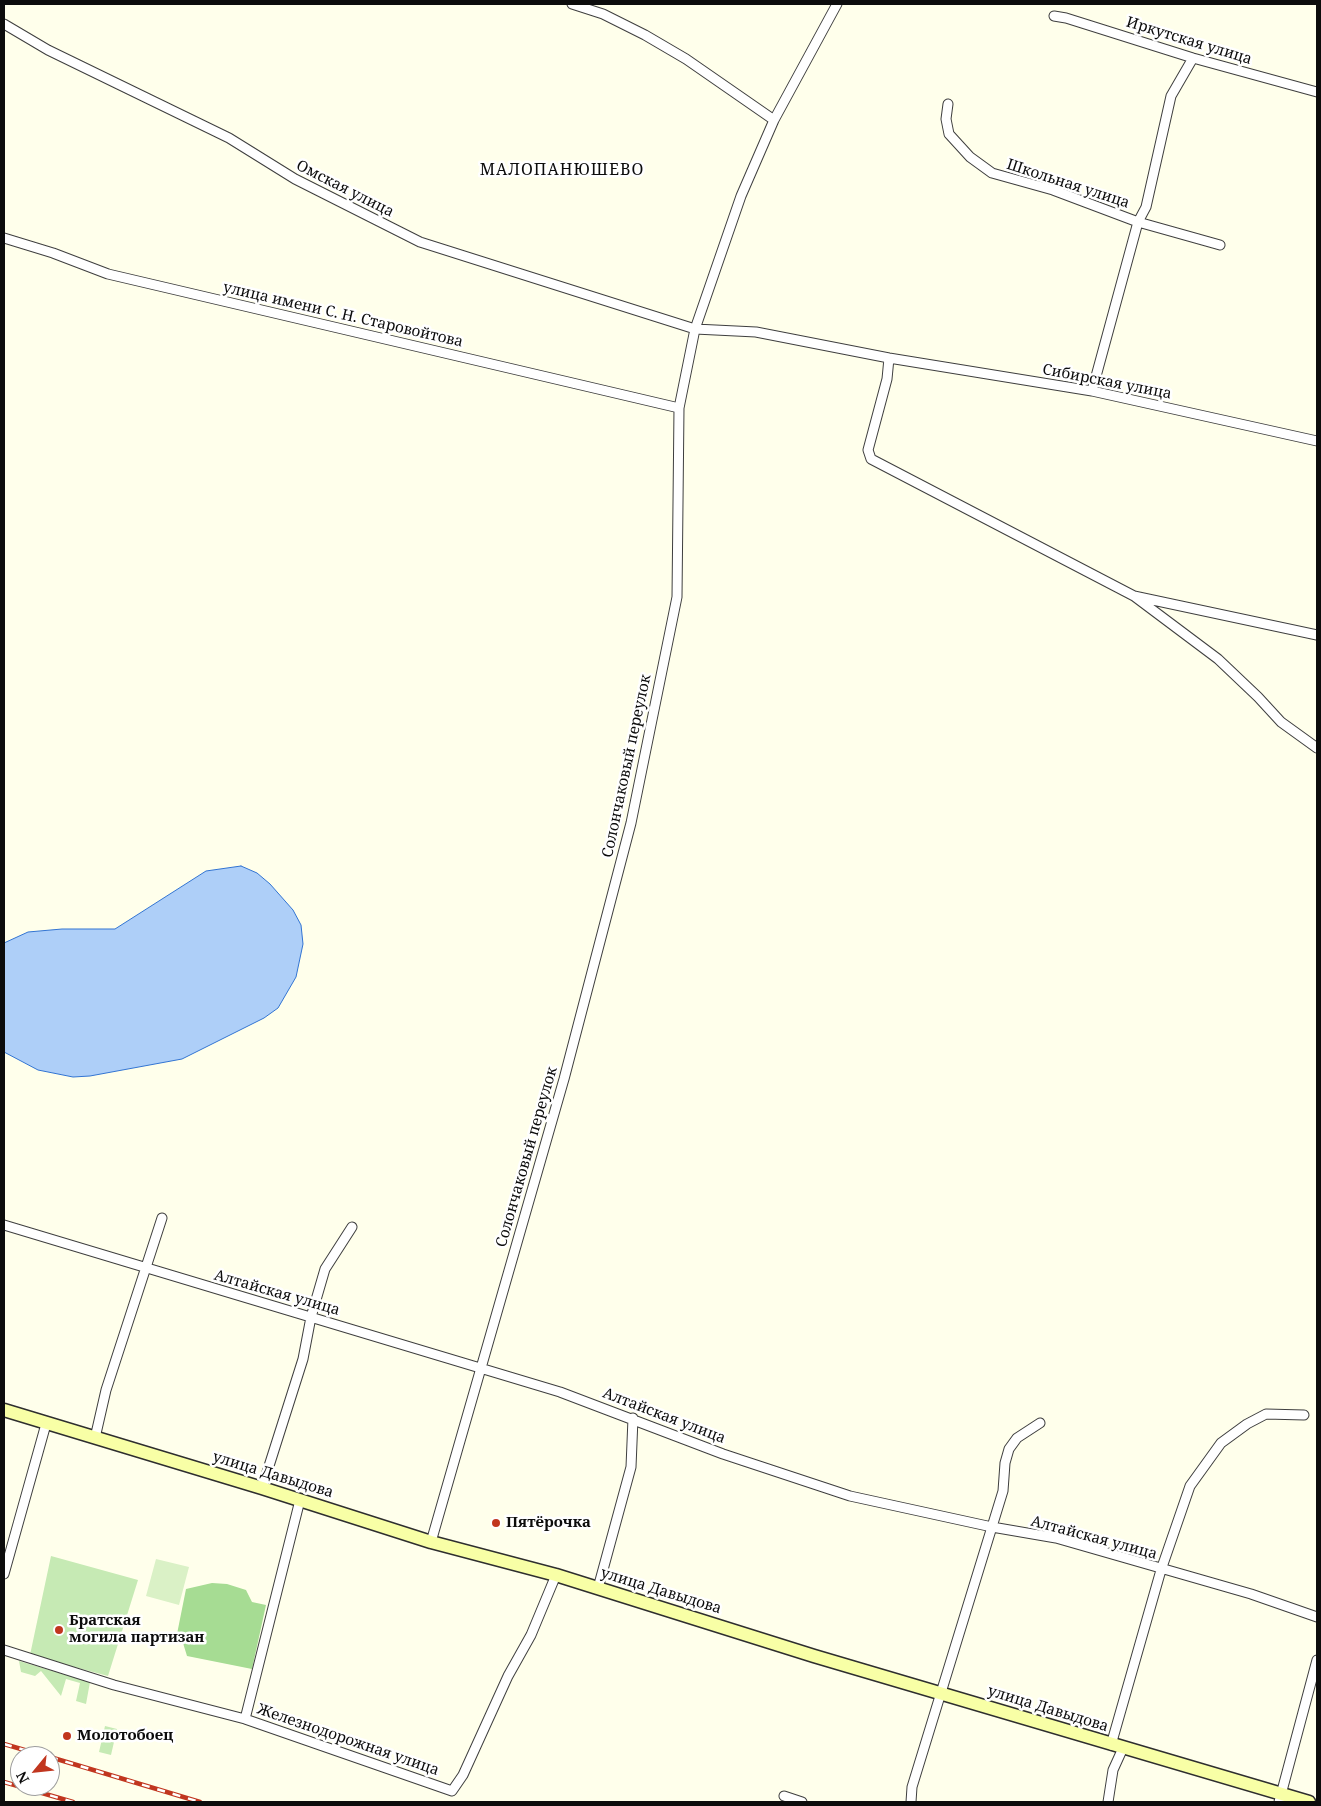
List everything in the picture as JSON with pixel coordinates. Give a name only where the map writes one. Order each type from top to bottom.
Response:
[{"type":"main road","name":"улица Давыдова","points":[[4,1410],[262,1488],[431,1542],[556,1575],[1117,1746],[1280,1798],[1309,1802]]},
{"type":"street","points":[[572,4],[603,14],[686,58],[774,120]]},
{"type":"street","name":"Солончаковый переулок","points":[[431,1542],[564,1079],[633,814],[677,597],[679,408],[695,329],[740,196],[774,120],[836,4]]},
{"type":"street","name":"Иркутская улица","points":[[1054,16],[1066,18],[1193,58],[1317,92]]},
{"type":"street","name":"Омская улица","points":[[4,24],[48,50],[230,138],[295,179],[420,242],[695,329]]},
{"type":"street","points":[[1092,390],[1138,222],[1146,207],[1171,96],[1193,58]]},
{"type":"street","name":"Школьная улица","points":[[948,104],[946,119],[949,134],[970,157],[992,173],[1052,190],[1138,222],[1220,245]]},
{"type":"street","name":"улица имени С. Н. Старовойтова","points":[[4,238],[53,253],[108,274],[679,408]]},
{"type":"street","name":"Сибирская улица","points":[[695,329],[756,332],[889,358],[1092,390],[1317,441]]},
{"type":"street","points":[[889,358],[887,379],[868,450],[870,459],[1134,596],[1218,659],[1258,696],[1281,722],[1317,748]]},
{"type":"street","points":[[1134,596],[1317,633]]},
{"type":"street","points":[[95,1438],[106,1390],[162,1218]]},
{"type":"street","name":"Алтайская улица","points":[[4,1225],[481,1370],[560,1392],[633,1418],[723,1454],[850,1496],[992,1527],[1056,1538],[1161,1570],[1251,1594],[1317,1618]]},
{"type":"street","points":[[262,1488],[303,1359],[311,1317],[325,1269],[352,1227]]},
{"type":"street","points":[[1108,1802],[1117,1746],[1161,1570],[1190,1486],[1221,1443],[1247,1424],[1266,1414],[1304,1415]]},
{"type":"street","points":[[598,1588],[631,1467],[633,1418]]},
{"type":"street","points":[[911,1802],[912,1786],[1003,1491],[1005,1463],[1009,1449],[1017,1438],[1040,1422]]},
{"type":"street","points":[[4,1574],[46,1424]]},
{"type":"street","points":[[245,1719],[300,1500]]},
{"type":"street","name":"Железнодорожная улица","points":[[4,1650],[114,1685],[245,1719],[452,1791],[463,1775],[508,1676],[531,1636],[556,1575]]},
{"type":"street","points":[[1280,1798],[1317,1660]]},
{"type":"street","points":[[784,1796],[802,1802]]},
{"type":"green space","points":[[51,1556],[138,1580],[108,1676],[30,1655]]},
{"type":"green space","points":[[156,1559],[189,1567],[179,1605],[146,1596]]},
{"type":"green space","points":[[212,1583],[227,1584],[246,1590],[252,1602],[266,1605],[252,1669],[187,1656],[183,1643],[177,1634],[186,1589]]},
{"type":"green space","points":[[19,1661],[90,1682],[86,1704],[76,1701],[80,1683],[66,1679],[61,1696],[41,1671],[35,1676],[21,1672]]},
{"type":"green space","points":[[105,1726],[117,1729],[111,1755],[99,1752]]},
{"type":"water","points":[[241,866],[257,873],[270,884],[293,910],[301,925],[303,944],[296,977],[278,1008],[264,1018],[182,1059],[90,1076],[73,1077],[38,1070],[4,1052],[4,943],[28,932],[62,929],[115,929],[206,871]]},
{"type":"railway","points":[[4,1744],[11,1746]]},
{"type":"railway","points":[[60,1760],[200,1802]]},
{"type":"railway","points":[[4,1782],[73,1802]]},
{"type":"place","name":"Пятёрочка","points":[[496,1523]]},
{"type":"place","name":"Братская могила партизан","points":[[59,1630]]},
{"type":"place","name":"Молотобоец","points":[[67,1736]]},
{"type":"district","name":"МАЛОПАНЮШЕВО","points":[[562,170]]}]
